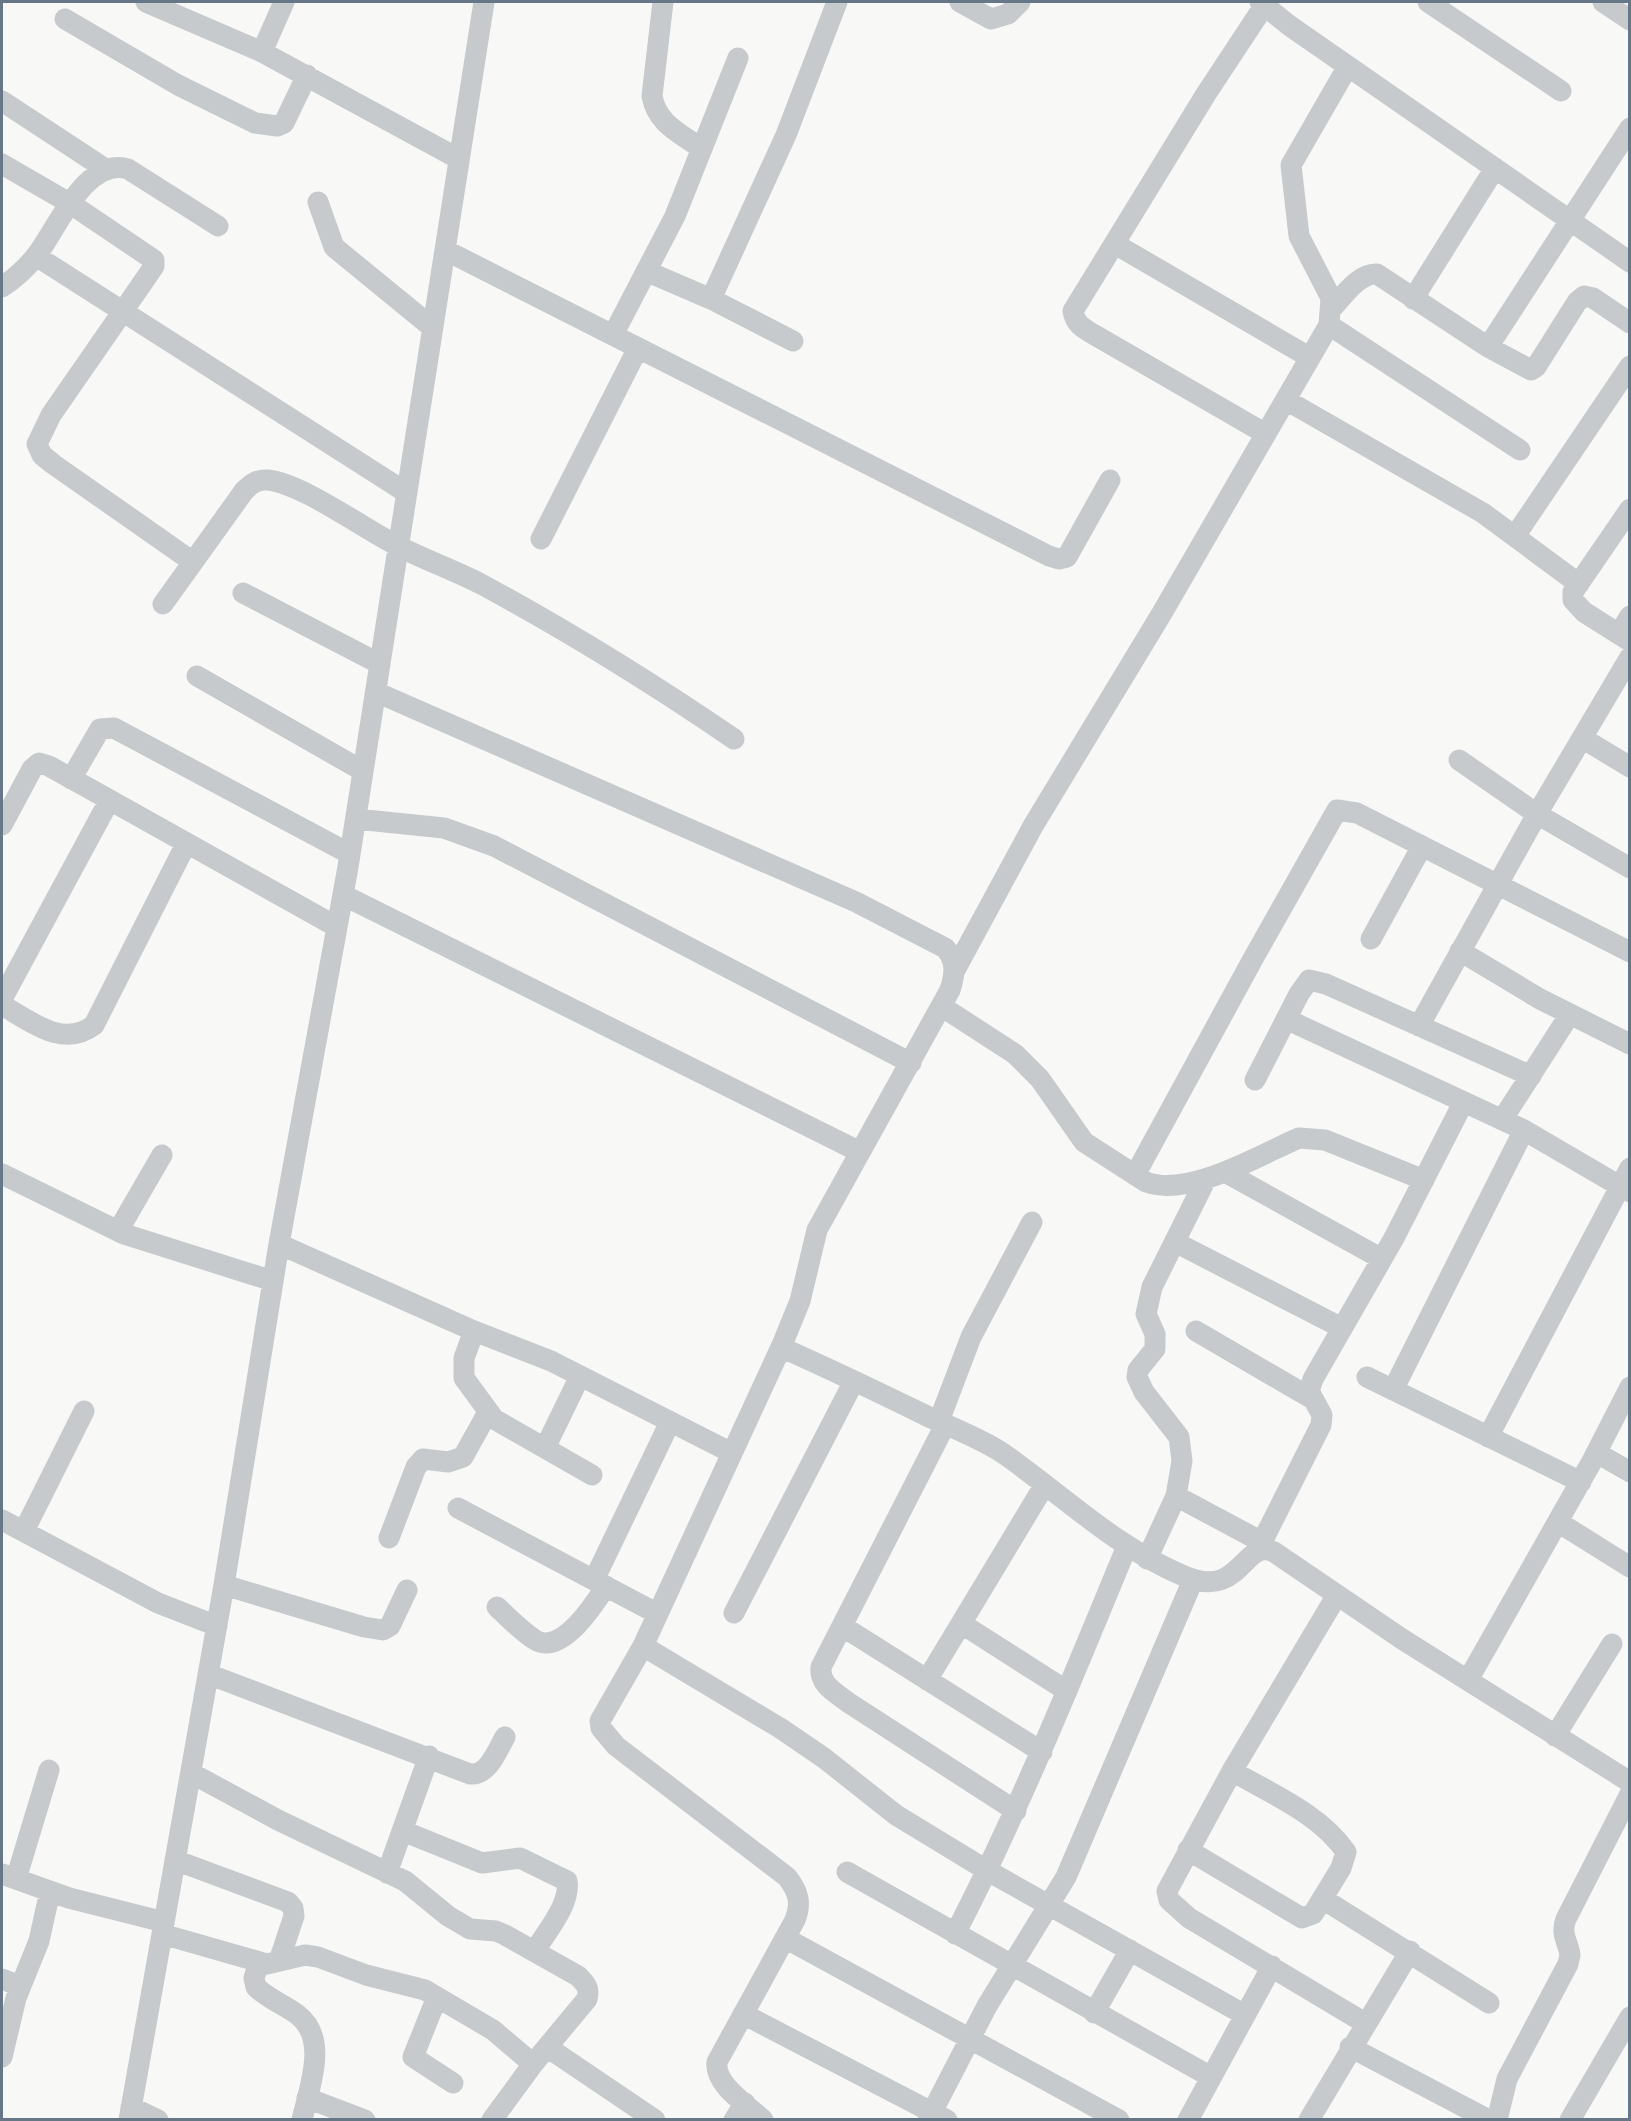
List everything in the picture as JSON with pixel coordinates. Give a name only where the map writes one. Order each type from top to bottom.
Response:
[{"type":"street","points":[[146,2],[262,52],[459,159]]},
{"type":"street","points":[[262,52],[284,2]]},
{"type":"street","points":[[159,2120],[130,2113],[217,1626],[279,1244],[356,819],[484,2]]},
{"type":"street","points":[[663,2],[652,96],[654,109],[659,118],[702,149]]},
{"type":"street","points":[[711,299],[786,135],[837,2]]},
{"type":"street","points":[[960,2],[991,19],[1008,14],[1020,2]]},
{"type":"street","points":[[1428,2],[1561,91]]},
{"type":"street","points":[[1603,2],[1629,20]]},
{"type":"street","points":[[1266,434],[1093,334],[1075,319],[1073,311],[1262,4],[1347,66],[1629,262]]},
{"type":"street","points":[[65,18],[178,85],[255,123],[277,126],[284,123],[307,75]]},
{"type":"street","points":[[613,335],[675,216],[738,58]]},
{"type":"street","points":[[1330,317],[1328,289],[1299,236],[1292,165],[1347,66]]},
{"type":"street","points":[[2,101],[107,170]]},
{"type":"street","points":[[1488,346],[1629,128]]},
{"type":"street","points":[[2,164],[71,204],[154,260],[154,266],[51,415],[39,436],[38,449],[53,464],[193,562]]},
{"type":"street","points":[[2,286],[36,256],[90,179],[120,166],[218,226]]},
{"type":"street","points":[[1413,299],[1495,168]]},
{"type":"street","points":[[318,202],[334,247],[433,328]]},
{"type":"street","points":[[1114,244],[1309,357]]},
{"type":"street","points":[[445,250],[1059,559],[1067,557],[1074,547],[1110,480]]},
{"type":"street","points":[[36,256],[407,493]]},
{"type":"street","points":[[646,271],[711,299],[793,341]]},
{"type":"street","points":[[763,2120],[740,2111],[716,2068],[717,2062],[795,1920],[799,1903],[797,1892],[787,1877],[616,1746],[601,1728],[600,1721],[643,1646],[782,1345],[800,1301],[817,1230],[911,1063],[950,990],[955,970],[1033,826],[1286,400],[1330,317],[1368,274],[1377,274],[1488,346],[1531,370],[1536,367],[1577,302],[1584,296],[1593,298],[1629,323]]},
{"type":"street","points":[[1330,317],[1520,450]]},
{"type":"street","points":[[541,540],[638,348]]},
{"type":"street","points":[[1515,536],[1629,366]]},
{"type":"street","points":[[1286,400],[1483,513],[1579,584]]},
{"type":"street","points":[[163,604],[244,490],[259,480],[281,483],[311,497],[399,547],[478,582],[544,619],[653,684],[734,739]]},
{"type":"street","points":[[1626,631],[1577,607],[1573,600],[1573,592],[1629,508]]},
{"type":"street","points":[[243,593],[380,664]]},
{"type":"street","points":[[1419,1026],[1629,657]]},
{"type":"street","points":[[197,676],[363,771]]},
{"type":"street","points":[[376,692],[856,902],[945,948],[952,955],[955,970]]},
{"type":"street","points":[[71,779],[100,729],[114,728],[350,854]]},
{"type":"street","points":[[1582,738],[1629,767]]},
{"type":"street","points":[[1459,760],[1538,814],[1629,868]]},
{"type":"street","points":[[2,825],[32,769],[39,763],[337,927]]},
{"type":"street","points":[[2,999],[109,801]]},
{"type":"street","points":[[1135,1175],[1337,810],[1357,813],[1629,952]]},
{"type":"street","points":[[356,819],[444,828],[494,846],[911,1063]]},
{"type":"street","points":[[2,1005],[57,1034],[72,1036],[84,1033],[94,1025],[186,844]]},
{"type":"street","points":[[1371,939],[1422,846]]},
{"type":"street","points":[[343,895],[860,1152]]},
{"type":"street","points":[[1460,951],[1570,1014],[1629,1044]]},
{"type":"street","points":[[1255,1080],[1304,984],[1309,980],[1326,984],[1531,1076]]},
{"type":"street","points":[[941,1006],[1015,1054],[1040,1078],[1084,1142],[1156,1186],[1216,1176],[1299,1138],[1310,1137],[1325,1140],[1424,1180]]},
{"type":"street","points":[[1502,1120],[1570,1014]]},
{"type":"street","points":[[1286,1019],[1524,1130],[1626,1182],[1488,1437]]},
{"type":"street","points":[[782,1345],[787,1350],[1003,1454],[1100,1529],[1147,1559],[1193,1580],[1207,1584],[1220,1581],[1232,1575],[1260,1546],[1322,1425],[1322,1415],[1311,1398],[1309,1390],[1313,1379],[1382,1259],[1463,1103]]},
{"type":"street","points":[[1393,1390],[1524,1130]]},
{"type":"street","points":[[118,1231],[162,1155]]},
{"type":"street","points":[[2,1174],[118,1231],[273,1281]]},
{"type":"street","points":[[1147,1559],[1176,1496],[1182,1461],[1179,1437],[1144,1392],[1137,1377],[1138,1370],[1155,1349],[1156,1341],[1146,1314],[1146,1305],[1152,1287],[1174,1242],[1216,1176]]},
{"type":"street","points":[[1216,1176],[1382,1259]]},
{"type":"street","points":[[1016,1811],[829,1688],[823,1681],[821,1667],[942,1423],[972,1337],[1032,1222]]},
{"type":"street","points":[[1174,1242],[1342,1328]]},
{"type":"street","points":[[279,1244],[474,1330],[551,1361],[732,1454]]},
{"type":"street","points":[[474,1330],[464,1358],[464,1378],[488,1412],[494,1419],[592,1476]]},
{"type":"street","points":[[1196,1331],[1311,1398]]},
{"type":"street","points":[[545,1448],[579,1376]]},
{"type":"street","points":[[1367,1377],[1581,1482]]},
{"type":"street","points":[[734,1613],[854,1381]]},
{"type":"street","points":[[1468,1680],[1597,1453],[1629,1387]]},
{"type":"street","points":[[24,1531],[84,1411]]},
{"type":"street","points":[[389,1538],[416,1467],[423,1459],[448,1462],[463,1457],[488,1412]]},
{"type":"street","points":[[497,1607],[538,1641],[552,1643],[565,1636],[593,1606],[600,1583],[670,1422]]},
{"type":"street","points":[[1597,1453],[1629,1472]]},
{"type":"street","points":[[927,1680],[1044,1486]]},
{"type":"street","points":[[1176,1496],[1274,1552],[1468,1680],[1629,1782]]},
{"type":"street","points":[[458,1508],[658,1614]]},
{"type":"street","points":[[2,1520],[158,1603],[217,1626]]},
{"type":"street","points":[[1558,1522],[1629,1567]]},
{"type":"street","points":[[955,1934],[1016,1811],[1127,1546]]},
{"type":"street","points":[[743,2014],[935,2117],[969,2040],[1050,1904],[1084,1836],[1193,1580]]},
{"type":"street","points":[[224,1585],[364,1627],[383,1630],[390,1626],[407,1590]]},
{"type":"street","points":[[1337,1595],[1232,1771],[1167,1891],[1169,1900],[1189,1918],[1365,2023]]},
{"type":"street","points":[[962,1624],[1067,1690]]},
{"type":"street","points":[[842,1626],[1042,1752]]},
{"type":"street","points":[[1555,1736],[1612,1644]]},
{"type":"street","points":[[643,1646],[780,1728],[824,1758],[896,1815],[988,1871],[1245,2015]]},
{"type":"street","points":[[208,1674],[429,1756],[470,1774],[478,1775],[484,1770],[506,1737]]},
{"type":"street","points":[[387,1873],[429,1756]]},
{"type":"street","points":[[49,1770],[9,1877],[269,1962],[305,1955],[318,1957],[375,1977],[419,1988],[493,2030],[533,2064]]},
{"type":"street","points":[[1188,1850],[1302,1918],[1313,1914],[1323,1899],[1345,1859],[1346,1852],[1342,1846],[1301,1811],[1232,1771]]},
{"type":"street","points":[[191,1773],[278,1820],[420,1891],[459,1924],[470,1929],[496,1931],[578,1976],[589,1991],[587,1999],[533,2064],[492,2120]]},
{"type":"street","points":[[1350,2047],[1496,2119],[1507,2079],[1568,1964],[1570,1954],[1564,1940],[1563,1927],[1566,1919],[1629,1794]]},
{"type":"street","points":[[403,1831],[482,1863],[520,1858],[567,1881],[569,1889],[565,1900],[535,1951]]},
{"type":"street","points":[[176,1860],[288,1902],[293,1908],[294,1916],[269,1962],[254,1978],[256,1987],[296,2013],[312,2030],[314,2054],[302,2120]]},
{"type":"street","points":[[847,1872],[1211,2077]]},
{"type":"street","points":[[2,2057],[11,1983],[39,1941],[51,1891]]},
{"type":"street","points":[[1323,1899],[1410,1951],[1489,2003]]},
{"type":"street","points":[[786,1938],[1119,2120]]},
{"type":"street","points":[[1094,2013],[1130,1950]]},
{"type":"street","points":[[1308,2120],[1410,1951]]},
{"type":"street","points":[[1188,2120],[1272,1966]]},
{"type":"street","points":[[437,1997],[413,2058],[453,2084]]},
{"type":"street","points":[[1570,2120],[1629,2017]]},
{"type":"street","points":[[547,2047],[656,2120]]},
{"type":"street","points":[[307,2098],[365,2120]]}]
